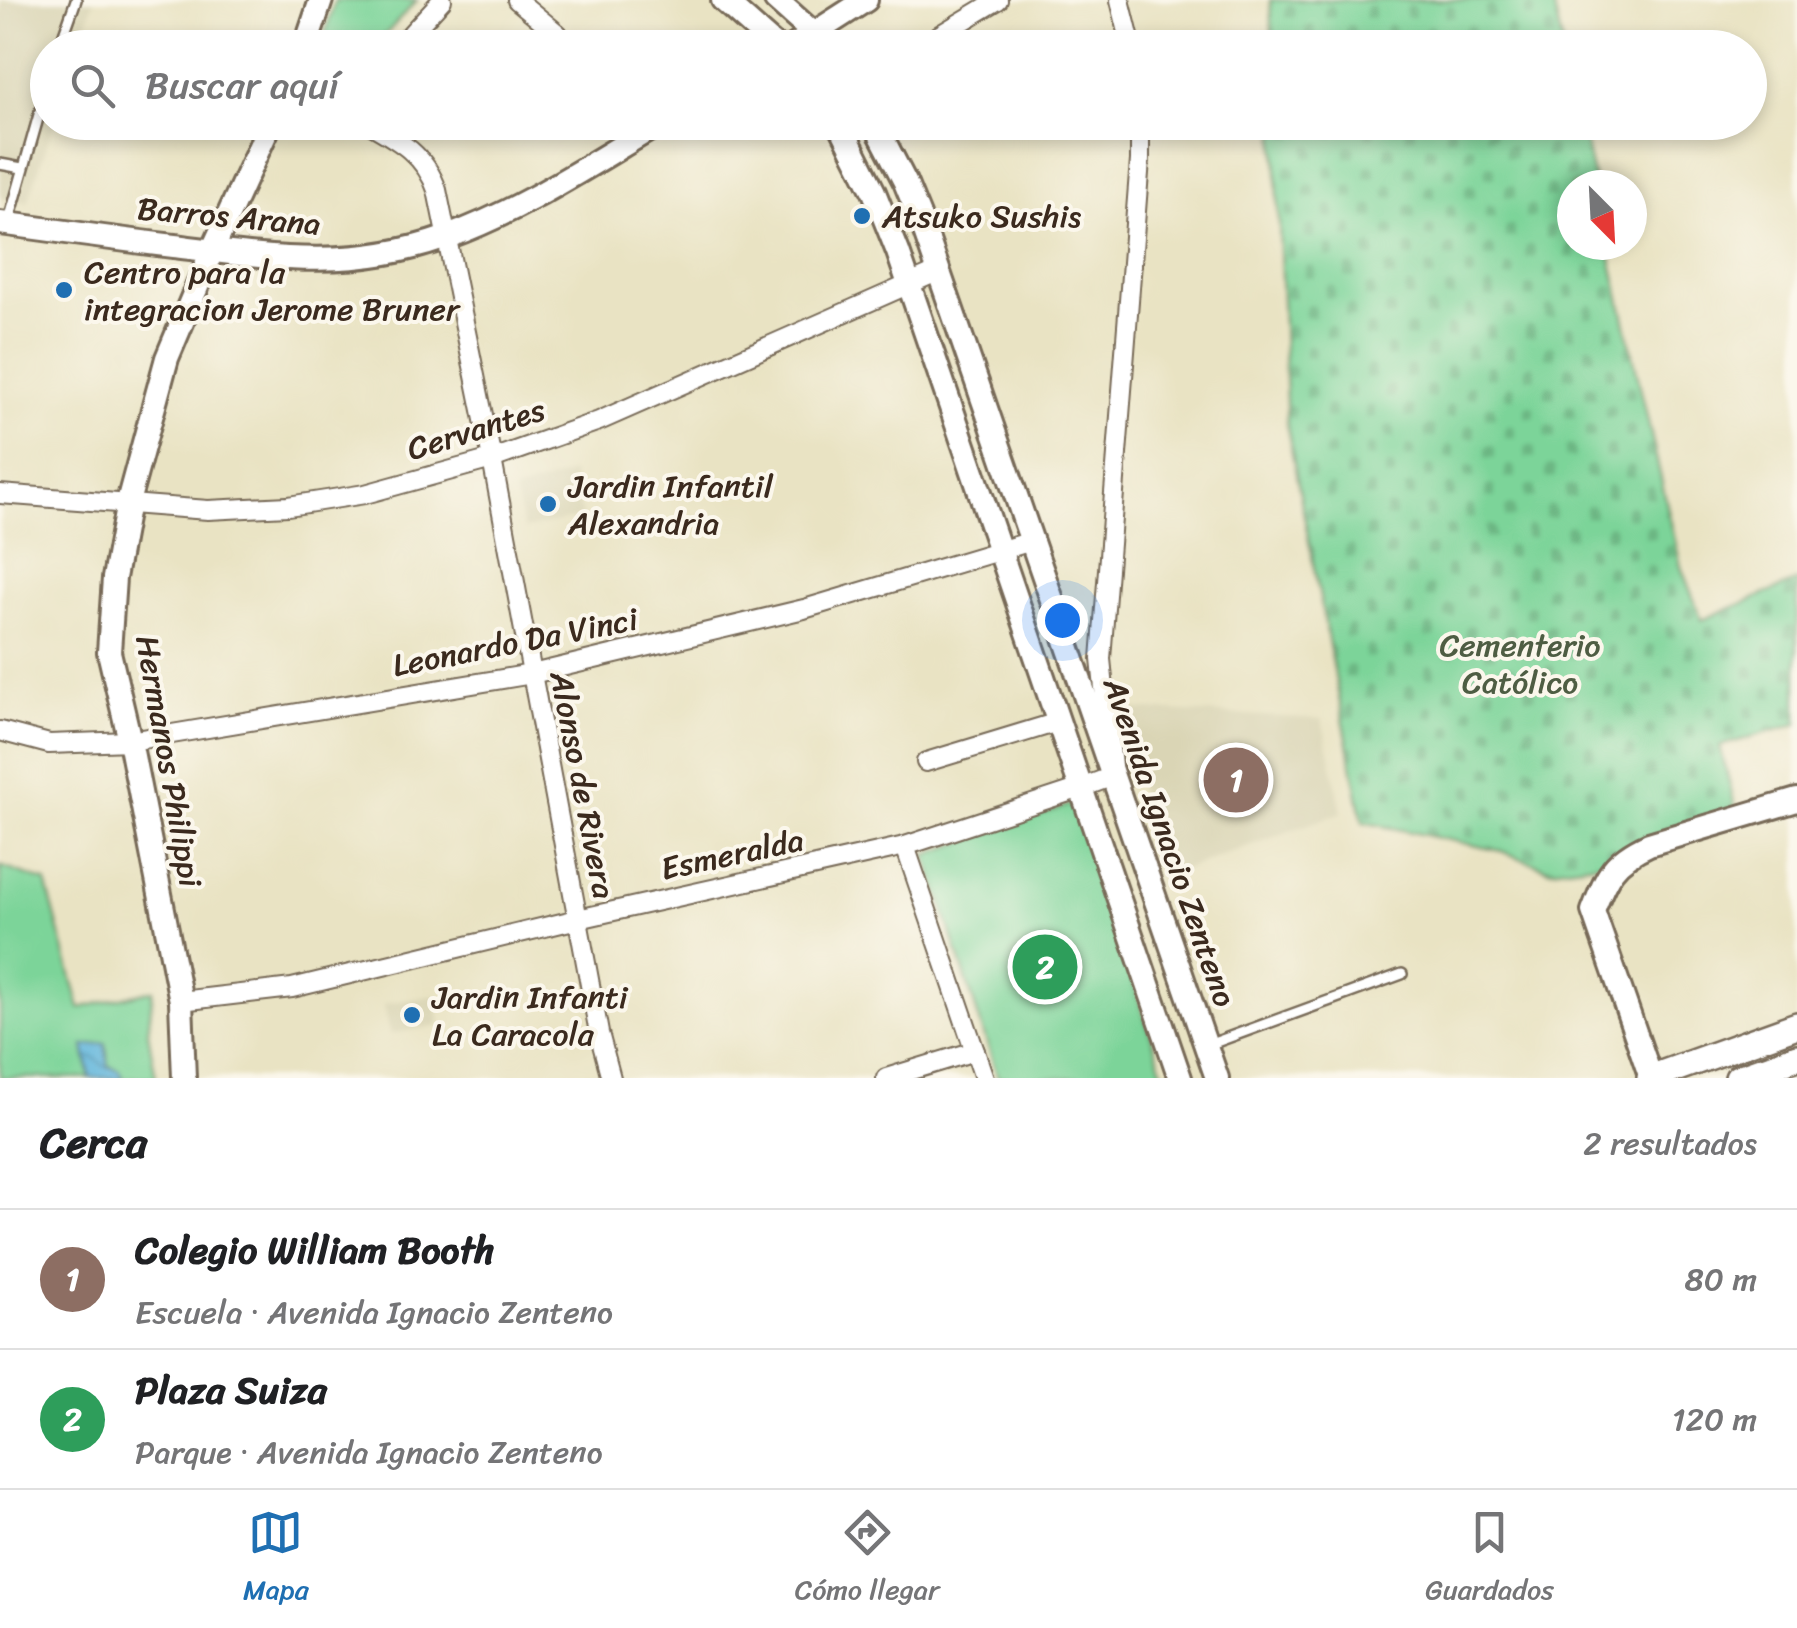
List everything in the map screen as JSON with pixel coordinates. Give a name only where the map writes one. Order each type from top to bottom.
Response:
[{"type":"main road","points":[[1650,1078],[1797,1025]]},
{"type":"main road","points":[[1738,1078],[1797,1056]]},
{"type":"street","points":[[311,30],[322,0]]},
{"type":"street","points":[[414,30],[442,0]]},
{"type":"street","points":[[517,0],[553,30]]},
{"type":"street","points":[[723,0],[757,30]]},
{"type":"street","points":[[776,0],[808,30]]},
{"type":"street","points":[[830,30],[866,0]]},
{"type":"street","points":[[948,30],[998,0]]},
{"type":"street","points":[[1120,0],[1128,30]]},
{"type":"street","name":"Hermanos Philippi","points":[[184,1078],[181,1001],[110,652],[114,578],[128,502],[167,358],[263,140]]},
{"type":"street","name":"Alonso de Rivera","points":[[398,140],[423,162],[437,190],[492,460],[598,1033],[611,1078]]},
{"type":"street","name":"Barros Arana","points":[[4,224],[275,259],[338,259],[410,248],[446,237],[509,211],[631,140]]},
{"type":"street","name":"Avenida Ignacio Zenteno","points":[[847,140],[874,192],[908,283],[1180,1078]]},
{"type":"street","name":"Avenida Ignacio Zenteno","points":[[883,140],[905,182],[939,271],[1217,1078]]},
{"type":"street","points":[[1113,776],[1101,660],[1140,140]]},
{"type":"street","name":"Cervantes","points":[[0,494],[208,510],[288,506],[365,494],[492,460],[599,421],[939,271]]},
{"type":"street","name":"Leonardo Da Vinci","points":[[0,732],[49,744],[130,740],[532,674],[804,609],[1032,541]]},
{"type":"street","points":[[1070,653],[1080,665],[1101,660]]},
{"type":"street","points":[[926,762],[1058,722]]},
{"type":"street","name":"Esmeralda","points":[[181,1001],[292,988],[906,846],[1113,776]]},
{"type":"street","points":[[1650,1078],[1593,911],[1608,874],[1630,853],[1649,844],[1797,800]]},
{"type":"street","points":[[906,846],[984,1078]]},
{"type":"street","points":[[886,1078],[974,1051]]},
{"type":"lane","points":[[65,30],[76,0]]},
{"type":"lane","points":[[4,224],[30,140]]},
{"type":"lane","points":[[0,164],[22,168]]},
{"type":"lane","points":[[1206,1046],[1402,974]]},
{"type":"shaded area","points":[[0,0],[94,0],[84,30],[30,30],[30,140],[48,140],[28,202],[0,198]]},
{"type":"shaded area","name":"Jardin Infantil Alexandria","points":[[572,473],[582,517],[524,529],[514,492]]},
{"type":"shaded area","points":[[1127,709],[1322,719],[1342,812],[1166,876],[1151,838],[1133,764]]},
{"type":"shaded area","name":"Jardin Infanti La Caracola","points":[[435,995],[440,1025],[390,1034],[384,1004]]},
{"type":"green space","points":[[335,0],[417,0],[390,30],[326,30]]},
{"type":"green space","points":[[1270,0],[1552,0],[1559,30],[1271,30]]},
{"type":"green space","name":"Cementerio Católico","points":[[1276,140],[1585,140],[1592,170],[1557,170],[1557,260],[1611,260],[1681,567],[1702,620],[1797,581],[1797,724],[1720,746],[1737,814],[1621,860],[1550,869],[1501,851],[1363,822],[1287,427]]},
{"type":"green space","points":[[1074,803],[1165,1078],[998,1078],[926,855]]},
{"type":"green space","points":[[0,866],[46,882],[80,1008],[153,990],[148,1032],[156,1078],[0,1078]]},
{"type":"water","points":[[105,1043],[109,1066],[119,1070],[123,1078],[90,1078],[84,1046]]},
{"type":"place","name":"Atsuko Sushis","points":[[862,216]]},
{"type":"place","name":"Centro para la integracion Jerome Bruner","points":[[64,290]]},
{"type":"place","name":"Jardin Infantil Alexandria","points":[[548,504]]},
{"type":"place","name":"Colegio William Booth","points":[[1236,780]]},
{"type":"place","name":"Plaza Suiza","points":[[1045,967]]},
{"type":"place","name":"Jardin Infanti La Caracola","points":[[412,1015]]}]
